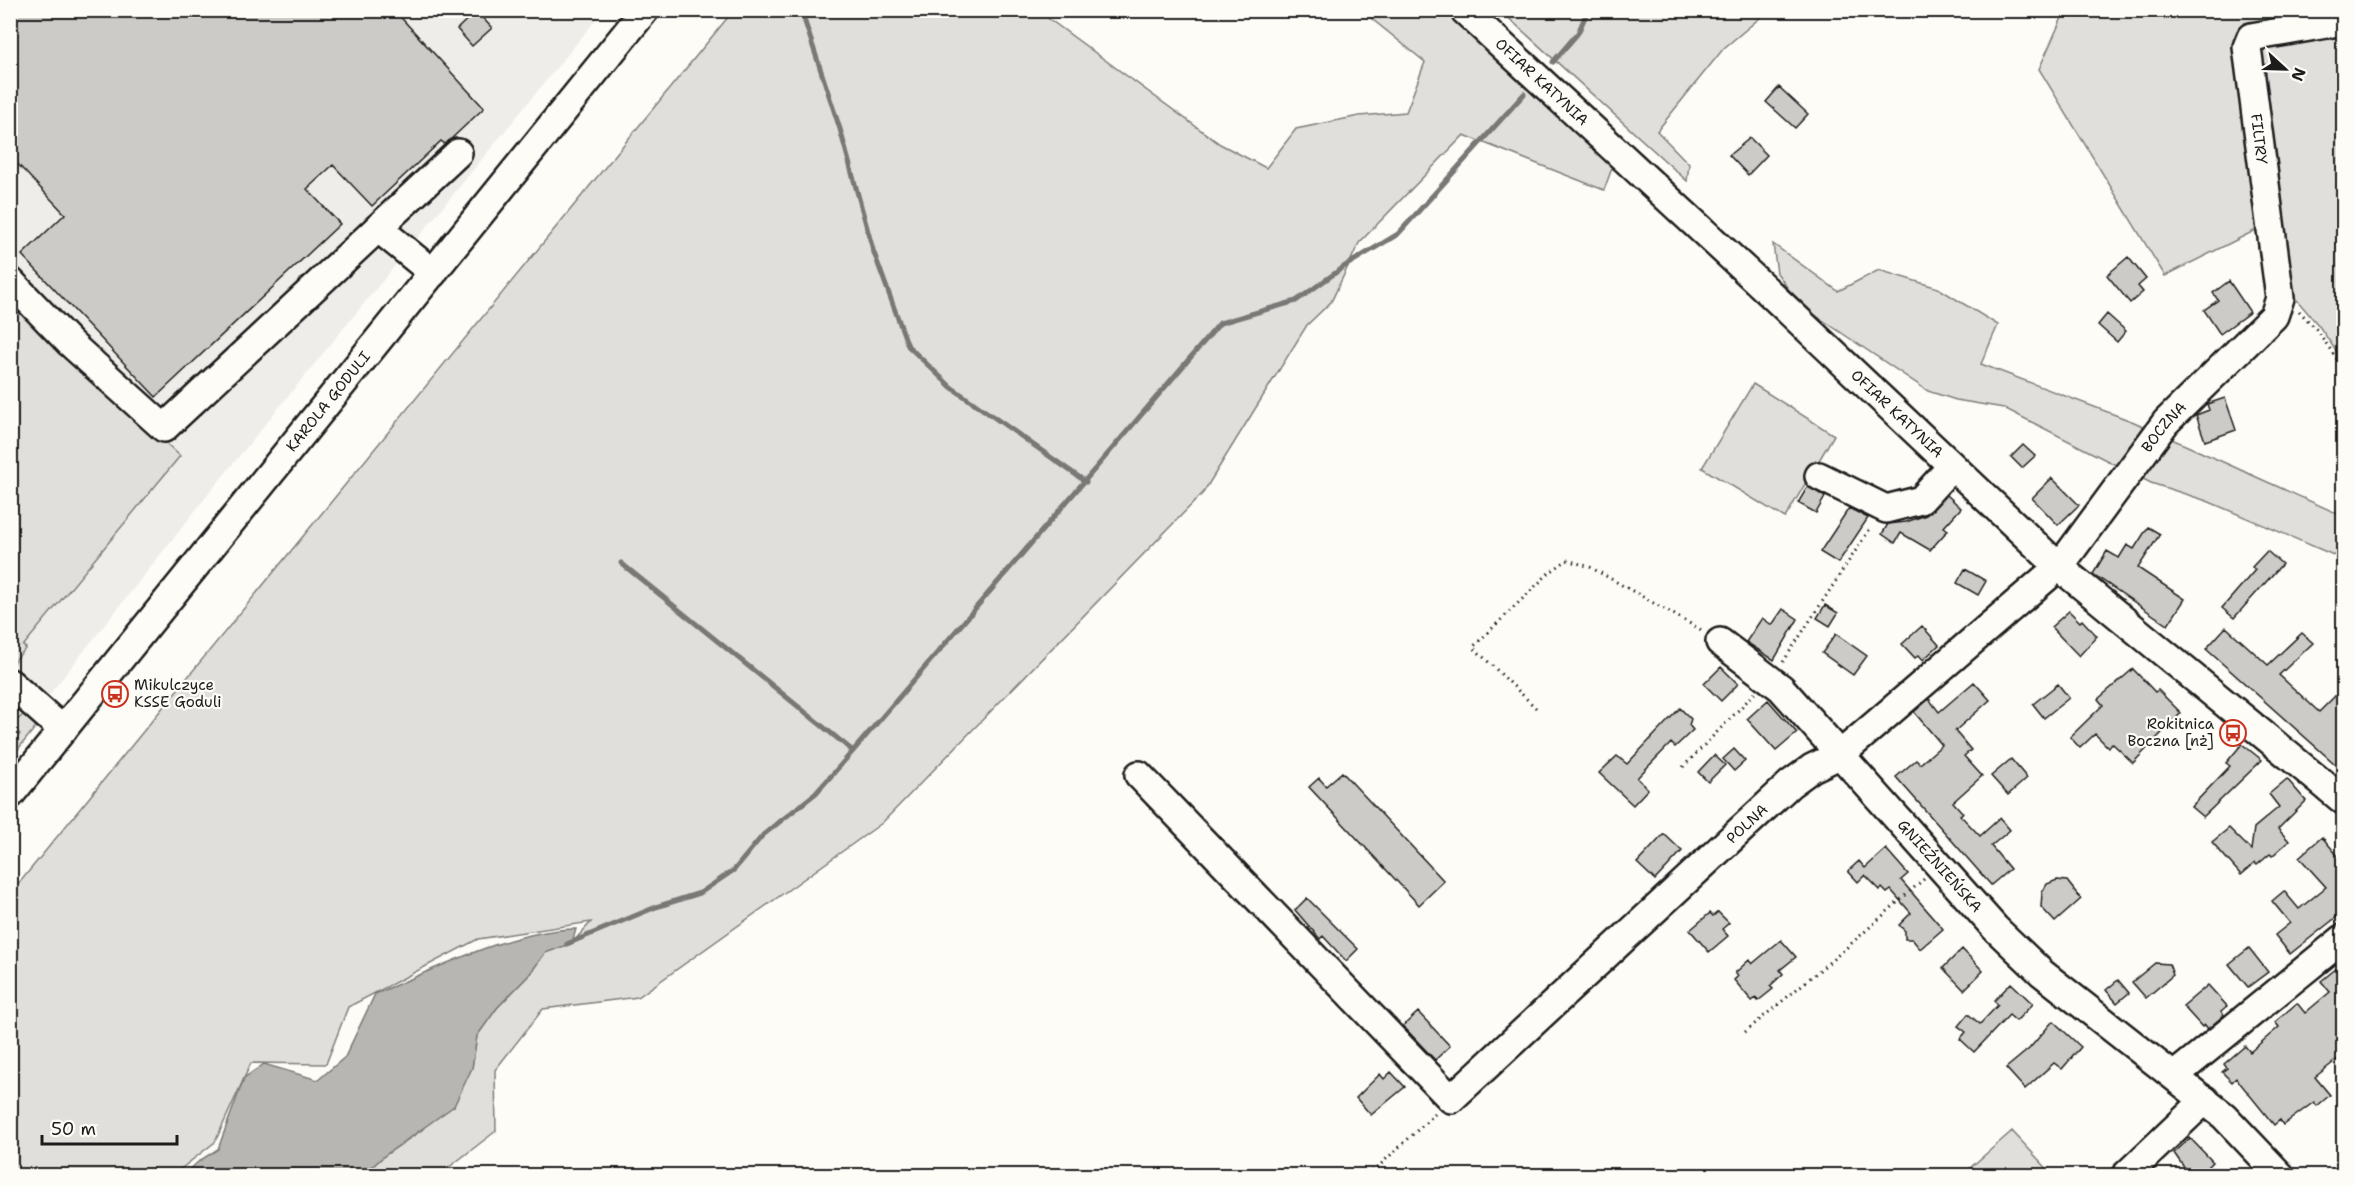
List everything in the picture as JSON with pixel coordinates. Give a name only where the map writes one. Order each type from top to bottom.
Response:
[{"type":"street","name":"KAROLA GODULI","points":[[10,795],[645,10]]},
{"type":"street","name":"OFIAR KATYNIA","points":[[1464,10],[1758,282],[2058,566],[2343,801]]},
{"type":"street","name":"FILTRY","points":[[2280,298],[2247,47],[2251,37],[2334,23]]},
{"type":"street","points":[[10,281],[70,343],[164,428],[458,153]]},
{"type":"street","points":[[378,228],[433,273]]},
{"type":"street","name":"BOCZNA","points":[[2058,566],[2166,422],[2274,316],[2280,298]]},
{"type":"street","points":[[1819,476],[1886,509],[1920,500],[1951,467]]},
{"type":"street","name":"POLNA","points":[[1451,1099],[1790,784],[1812,768],[1840,754],[2058,566]]},
{"type":"street","name":"GNIEŹNIEŃSKA","points":[[1720,642],[1769,678],[1940,864],[1995,928],[2042,973],[2224,1116],[2282,1176]]},
{"type":"street","points":[[10,684],[63,730]]},
{"type":"street","points":[[1139,775],[1451,1099]]},
{"type":"street","points":[[2174,1076],[2343,938]]},
{"type":"street","points":[[2125,1176],[2205,1100]]},
{"type":"path","points":[[2280,298],[2296,308],[2316,329],[2343,369]]},
{"type":"path","points":[[1683,767],[1778,669],[1840,572],[1886,509]]},
{"type":"path","points":[[1536,708],[1473,647],[1549,573],[1567,560],[1590,567],[1720,642]]},
{"type":"path","points":[[1745,1032],[1844,950],[1940,864]]},
{"type":"path","points":[[1368,1176],[1451,1099]]},
{"type":"shaded area","points":[[2320,10],[2322,17],[2244,33],[2262,227],[2165,276],[2039,69],[2065,11]]},
{"type":"shaded area","points":[[11,11],[603,11],[214,487],[11,743]]},
{"type":"shaded area","points":[[733,11],[1038,11],[1220,144],[1266,168],[1296,129],[1359,116],[1406,112],[1425,62],[1362,11],[1446,11],[1615,160],[1604,190],[1464,135],[1359,243],[1331,302],[1307,325],[1203,493],[882,823],[638,997],[543,1009],[495,1070],[496,1131],[439,1175],[363,1175],[384,1156],[422,1130],[472,1068],[477,1036],[497,1008],[529,975],[545,953],[572,943],[591,922],[478,939],[348,1007],[326,1064],[251,1063],[215,1142],[173,1175],[11,1176],[11,893]]},
{"type":"shaded area","points":[[1501,11],[1768,11],[1724,48],[1657,131],[1689,164],[1687,181]]},
{"type":"shaded area","points":[[2343,34],[2343,361],[2319,326],[2290,292],[2258,57],[2262,44]]},
{"type":"shaded area","points":[[1773,244],[1838,291],[1879,270],[1938,288],[1998,325],[1981,364],[2134,422],[2343,516],[2343,559],[2207,501],[2151,483],[2004,408],[1956,400],[1928,391],[1815,315],[1789,290],[1777,273]]},
{"type":"shaded area","points":[[10,298],[180,456],[23,646],[26,648],[11,665]]},
{"type":"shaded area","points":[[1753,384],[1834,435],[1785,518],[1702,468]]},
{"type":"shaded area","points":[[24,714],[31,715],[38,724],[11,758],[11,744],[20,734],[11,726]]},
{"type":"shaded area","points":[[576,929],[572,943],[545,953],[529,975],[497,1008],[477,1036],[472,1068],[454,1106],[384,1156],[363,1175],[184,1175],[199,1161],[218,1149],[244,1078],[264,1064],[318,1080],[345,1057],[375,994],[499,943],[551,931]]},
{"type":"shaded area","points":[[2012,1131],[2053,1175],[1962,1175]]},
{"type":"building","points":[[10,10],[394,10],[484,108],[445,144],[441,141],[372,206],[333,165],[307,189],[340,224],[156,397],[22,255],[65,214],[10,156]]},
{"type":"building","points":[[476,11],[492,28],[472,46],[457,29]]},
{"type":"building","points":[[1779,87],[1808,114],[1795,128],[1766,102]]},
{"type":"building","points":[[1750,138],[1767,155],[1748,175],[1729,155]]},
{"type":"building","points":[[2128,257],[2146,279],[2138,286],[2143,292],[2130,303],[2107,275]]},
{"type":"building","points":[[2229,281],[2250,312],[2220,334],[2204,310],[2218,300],[2213,293]]},
{"type":"building","points":[[2107,314],[2126,331],[2117,342],[2098,325]]},
{"type":"building","points":[[2225,398],[2236,430],[2205,441],[2196,415],[2209,410],[2207,404]]},
{"type":"building","points":[[2023,445],[2035,456],[2022,468],[2011,457]]},
{"type":"building","points":[[2052,478],[2079,505],[2058,525],[2032,498]]},
{"type":"building","points":[[1808,486],[1825,497],[1816,513],[1798,503]]},
{"type":"building","points":[[1947,495],[1961,508],[1944,527],[1948,530],[1930,550],[1901,533],[1895,543],[1882,534],[1888,524],[1906,522],[1926,515]]},
{"type":"building","points":[[1849,508],[1868,518],[1838,563],[1820,552]]},
{"type":"building","points":[[2148,527],[2160,534],[2138,568],[2185,599],[2168,625],[2093,574],[2107,551],[2119,558],[2127,545],[2134,549]]},
{"type":"building","points":[[2267,551],[2282,564],[2234,618],[2222,608],[2255,570],[2252,567]]},
{"type":"building","points":[[1965,569],[1986,581],[1978,595],[1957,583]]},
{"type":"building","points":[[1825,605],[1838,613],[1830,626],[1817,618]]},
{"type":"building","points":[[1783,609],[1798,619],[1774,660],[1746,642],[1762,618],[1772,625]]},
{"type":"building","points":[[2069,611],[2080,622],[2082,620],[2097,636],[2079,656],[2051,627]]},
{"type":"building","points":[[1922,626],[1939,645],[1923,660],[1919,655],[1915,658],[1902,644]]},
{"type":"building","points":[[2226,627],[2268,665],[2302,633],[2313,643],[2279,675],[2319,712],[2343,688],[2343,771],[2206,649]]},
{"type":"building","points":[[1836,634],[1867,656],[1853,675],[1822,653]]},
{"type":"building","points":[[1721,667],[1738,684],[1721,701],[1704,684]]},
{"type":"building","points":[[2133,669],[2155,692],[2158,690],[2181,713],[2133,763],[2112,743],[2108,747],[2095,734],[2080,748],[2070,737],[2103,705],[2098,699]]},
{"type":"building","points":[[1974,682],[1990,700],[1955,731],[1971,750],[1964,756],[1982,776],[1953,802],[1963,813],[1960,815],[1980,836],[2000,818],[2010,830],[1991,846],[2010,869],[1991,885],[1896,777],[1916,760],[1920,764],[1942,745],[1914,712],[1929,699],[1939,712]]},
{"type":"building","points":[[2058,684],[2069,698],[2044,718],[2033,704]]},
{"type":"building","points":[[1768,700],[1797,733],[1776,751],[1747,719]]},
{"type":"building","points":[[1680,708],[1691,719],[1689,725],[1693,730],[1675,747],[1671,743],[1637,778],[1648,789],[1633,805],[1599,773],[1617,756],[1627,764]]},
{"type":"building","points":[[2242,744],[2262,760],[2203,817],[2191,807],[2230,766],[2226,763]]},
{"type":"building","points":[[1734,749],[1745,761],[1734,771],[1723,759]]},
{"type":"building","points":[[1714,755],[1725,765],[1708,782],[1698,772]]},
{"type":"building","points":[[2011,759],[2027,778],[2008,795],[1991,776]]},
{"type":"building","points":[[1342,772],[1444,881],[1419,905],[1309,787],[1319,778],[1326,786]]},
{"type":"building","points":[[2287,779],[2306,801],[2278,829],[2289,841],[2272,856],[2270,854],[2257,865],[2255,863],[2241,875],[2212,842],[2229,828],[2251,850],[2254,828],[2279,807],[2269,794]]},
{"type":"building","points":[[1664,834],[1682,851],[1655,880],[1637,863]]},
{"type":"building","points":[[2322,837],[2343,862],[2343,873],[2338,878],[2343,885],[2343,912],[2290,954],[2275,935],[2290,923],[2272,901],[2284,891],[2299,909],[2326,887],[2299,857]]},
{"type":"building","points":[[1886,849],[1908,874],[1901,880],[1943,929],[1920,949],[1912,939],[1905,939],[1905,931],[1899,925],[1911,913],[1891,890],[1887,893],[1882,888],[1880,890],[1865,875],[1858,882],[1848,871],[1859,861],[1865,868]]},
{"type":"building","points":[[2057,880],[2067,881],[2081,899],[2055,922],[2041,907],[2042,893],[2047,884]]},
{"type":"building","points":[[1307,898],[1358,949],[1346,961],[1323,936],[1320,939],[1295,910]]},
{"type":"building","points":[[1718,912],[1729,923],[1722,929],[1728,936],[1709,952],[1690,930],[1710,913],[1713,916]]},
{"type":"building","points":[[1781,940],[1796,957],[1780,970],[1783,974],[1770,986],[1773,989],[1758,1001],[1756,998],[1752,1001],[1734,980],[1738,976],[1735,973],[1749,960],[1752,964]]},
{"type":"building","points":[[2249,948],[2268,972],[2248,987],[2229,964]]},
{"type":"building","points":[[1962,949],[1983,971],[1964,990],[1943,968]]},
{"type":"building","points":[[2155,963],[2169,964],[2173,975],[2146,998],[2132,982]]},
{"type":"building","points":[[2343,963],[2343,1055],[2315,1077],[2330,1095],[2317,1106],[2314,1102],[2283,1125],[2280,1120],[2274,1125],[2236,1078],[2232,1082],[2222,1072],[2227,1068],[2224,1064],[2245,1046],[2250,1052],[2279,1027],[2275,1022],[2297,1003],[2305,1013],[2330,992],[2321,981]]},
{"type":"building","points":[[2118,980],[2129,993],[2117,1003],[2106,990]]},
{"type":"building","points":[[2011,983],[2033,1004],[2016,1021],[2009,1015],[1974,1052],[1960,1039],[1966,1032],[1958,1026],[1968,1014],[1980,1024],[1998,1005],[1994,1001]]},
{"type":"building","points":[[2208,985],[2227,1006],[2221,1011],[2224,1015],[2208,1029],[2205,1025],[2202,1027],[2183,1006]]},
{"type":"building","points":[[1418,1012],[1450,1046],[1435,1060],[1403,1026]]},
{"type":"building","points":[[2053,1021],[2081,1047],[2062,1069],[2054,1063],[2025,1089],[2006,1068],[2029,1049]]},
{"type":"building","points":[[1391,1072],[1405,1087],[1371,1115],[1356,1098],[1380,1074],[1384,1079]]},
{"type":"building","points":[[2190,1138],[2213,1162],[2199,1176],[2190,1176],[2174,1153]]},
{"type":"waterway","points":[[1553,62],[1578,33],[1588,10]]},
{"type":"waterway","points":[[804,19],[840,129],[873,250],[908,346],[951,387],[1086,482]]},
{"type":"waterway","points":[[567,944],[656,907],[700,893],[734,870],[763,835],[816,793],[1220,323],[1296,301],[1345,266],[1398,234],[1524,94]]},
{"type":"waterway","points":[[621,563],[853,751]]},
{"type":"place","name":"Mikulczyce KSSE Goduli","points":[[115,694]]},
{"type":"place","name":"Rokitnica Boczna [nż]","points":[[2233,733]]}]
